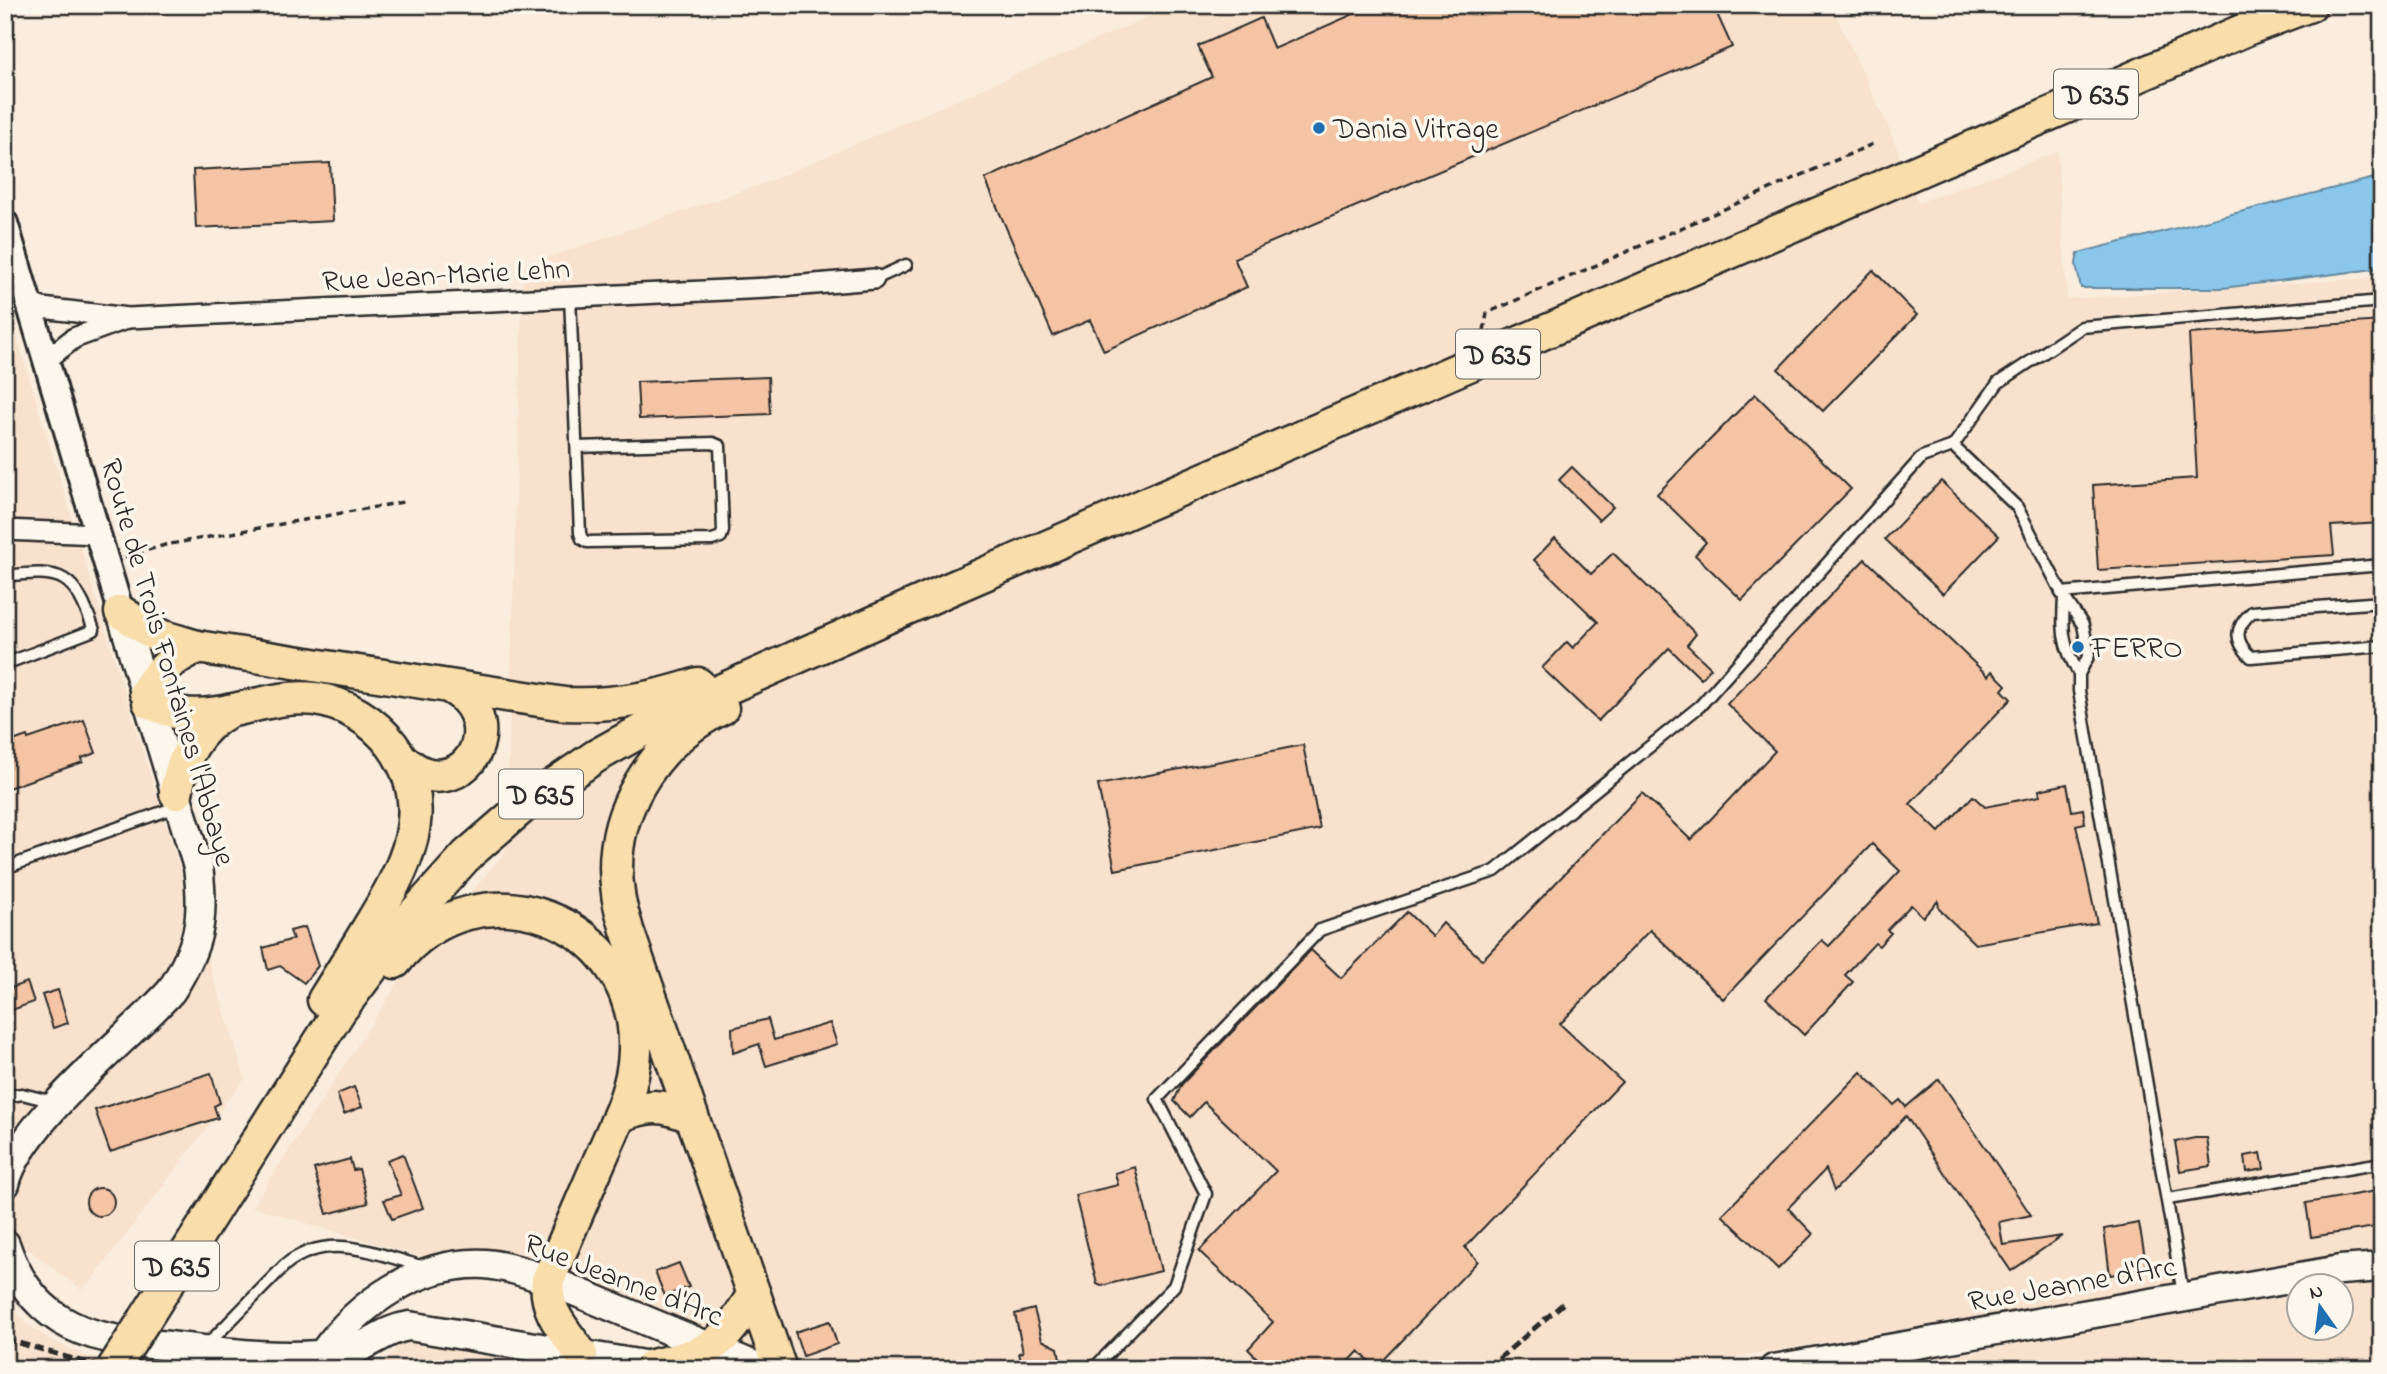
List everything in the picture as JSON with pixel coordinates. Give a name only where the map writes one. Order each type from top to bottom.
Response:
[{"type":"main road","name":"D 635","points":[[2249,28],[2290,5]]},
{"type":"main road","name":"D 635","points":[[113,1369],[340,1010],[405,924],[467,855],[526,804],[596,755],[684,707],[952,588],[2249,28],[2310,5]]},
{"type":"main road","points":[[780,1369],[626,930],[617,893],[617,862],[622,828],[632,795],[647,769],[693,725],[716,711],[1053,545]]},
{"type":"main road","points":[[121,612],[154,634],[197,647],[565,704],[597,705],[666,695],[952,588]]},
{"type":"main road","name":"Route de Trois Fontaines l'Abbaye","points":[[5,1184],[18,1153],[58,1104],[171,991],[183,972],[201,924],[203,899],[198,867],[121,612]]},
{"type":"main road","points":[[197,647],[178,655],[166,665],[147,697],[185,715],[229,711],[256,703],[286,699],[316,699],[348,708],[377,727],[401,759],[416,771],[431,775],[449,774],[464,765],[474,753],[480,737],[476,710],[468,698],[450,687]]},
{"type":"main road","points":[[178,799],[180,772],[195,740],[216,718],[229,711]]},
{"type":"main road","points":[[209,1214],[293,1052],[402,870],[411,845],[415,821],[410,783],[401,759]]},
{"type":"main road","points":[[251,1149],[400,956],[433,928],[482,910],[510,910],[555,919],[573,929],[587,940],[614,970],[624,987],[635,1030],[634,1072],[619,1116],[548,1280],[546,1291],[548,1305],[581,1354]]},
{"type":"main road","points":[[619,1116],[650,1106],[674,1109],[692,1117]]},
{"type":"main road","points":[[5,1244],[25,1287],[42,1306],[62,1321],[90,1333],[119,1340],[266,1355],[342,1358],[383,1333],[409,1326],[660,1367],[711,1347],[735,1324],[754,1294]]},
{"type":"main road","name":"Rue Jeanne d'Arc","points":[[342,1358],[331,1341],[370,1304],[396,1287],[435,1269],[484,1264],[511,1268],[548,1280],[761,1369]]},
{"type":"main road","name":"Rue Jeanne d'Arc","points":[[1774,1369],[2340,1270],[2382,1267]]},
{"type":"street","name":"Route de Trois Fontaines l'Abbaye","points":[[5,223],[121,612]]},
{"type":"street","name":"Rue Jean-Marie Lehn","points":[[27,302],[42,308],[128,318],[870,281]]},
{"type":"street","name":"Rue Jean-Marie Lehn","points":[[45,361],[74,338],[128,318]]},
{"type":"street","points":[[5,530],[98,534]]},
{"type":"lane","points":[[870,281],[906,265]]},
{"type":"lane","points":[[570,298],[582,539],[587,542],[712,540],[721,537],[720,446],[713,443],[578,447]]},
{"type":"lane","points":[[1094,1369],[1174,1286],[1206,1194],[1157,1099],[1320,930],[1495,871],[1700,706],[1922,457],[1953,446],[1998,383],[2082,327],[2382,301]]},
{"type":"lane","points":[[1953,446],[2017,507],[2062,595],[2083,625],[2089,655],[2078,674]]},
{"type":"lane","points":[[2062,595],[2382,565]]},
{"type":"lane","points":[[5,576],[38,572],[65,578],[76,589],[86,606],[94,630],[5,664]]},
{"type":"lane","points":[[2062,595],[2066,651],[2078,674],[2081,705],[2183,1297]]},
{"type":"lane","points":[[2382,602],[2252,612],[2239,627],[2238,637],[2242,648],[2251,657],[2382,646]]},
{"type":"lane","points":[[5,868],[178,799]]},
{"type":"lane","points":[[5,1097],[22,1094],[58,1104]]},
{"type":"lane","points":[[2168,1199],[2382,1163]]},
{"type":"lane","points":[[202,1350],[285,1265],[314,1248],[332,1245],[351,1247],[435,1269]]},
{"type":"path","points":[[1479,362],[1487,313],[1875,143]]},
{"type":"path","points":[[106,563],[165,545],[403,502]]},
{"type":"shaded area","points":[[1176,5],[1831,5],[1890,131],[1918,203],[2057,152],[2067,299],[2382,277],[2382,1249],[1663,1369],[803,1369],[252,1207],[403,975],[506,851],[523,266],[765,183]]},
{"type":"shaded area","points":[[5,298],[245,1078],[83,1291],[5,1232]]},
{"type":"shaded area","points":[[2382,1284],[2382,1369],[1875,1369],[2286,1297],[2286,1342],[2356,1342],[2356,1286]]},
{"type":"shaded area","points":[[5,1299],[26,1323],[51,1340],[85,1355],[147,1369],[5,1369]]},
{"type":"shaded area","points":[[405,1339],[568,1369],[378,1369]]},
{"type":"water","points":[[2382,176],[2382,268],[2223,288],[2081,288],[2076,264],[2078,253]]},
{"type":"building","name":"Dania Vitrage","points":[[1374,5],[1713,5],[1732,47],[1234,258],[1247,287],[1104,351],[1090,320],[1053,336],[985,179],[1212,77],[1198,46],[1261,18],[1274,49]]},
{"type":"building","points":[[330,163],[333,221],[196,228],[193,170]]},
{"type":"building","points":[[1873,270],[1917,315],[1823,411],[1778,369]]},
{"type":"building","points":[[2382,321],[2382,523],[2331,526],[2334,555],[2098,570],[2093,485],[2197,478],[2189,334]]},
{"type":"building","points":[[768,377],[770,414],[639,419],[637,382]]},
{"type":"building","points":[[1755,394],[1851,489],[1742,600],[1695,555],[1706,542],[1657,494]]},
{"type":"building","points":[[1572,467],[1613,507],[1599,520],[1559,480]]},
{"type":"building","points":[[1941,481],[1999,536],[1943,594],[1885,539]]},
{"type":"building","points":[[1555,538],[1591,574],[1613,553],[1696,634],[1687,645],[1711,668],[1701,679],[1669,648],[1598,721],[1542,668],[1567,642],[1573,648],[1598,622],[1534,560]]},
{"type":"building","points":[[1865,559],[1988,676],[1992,671],[2006,685],[2002,690],[2011,699],[1910,804],[1939,832],[1973,796],[1985,807],[2040,796],[2039,790],[2067,784],[2072,811],[2083,809],[2085,823],[2076,825],[2097,923],[1975,944],[1939,909],[1938,901],[1923,917],[1911,905],[1887,930],[1891,933],[1879,946],[1875,943],[1845,975],[1853,982],[1804,1035],[1766,998],[1822,940],[1829,946],[1900,871],[1872,844],[1723,999],[1650,930],[1560,1024],[1622,1082],[1465,1247],[1478,1261],[1376,1368],[1359,1351],[1342,1369],[1268,1369],[1248,1349],[1273,1322],[1199,1251],[1276,1171],[1204,1102],[1190,1117],[1174,1101],[1182,1084],[1311,950],[1341,978],[1407,912],[1432,936],[1443,923],[1482,960],[1642,793],[1691,840],[1775,751],[1727,704]]},
{"type":"building","points":[[84,720],[96,753],[82,758],[83,762],[5,789],[5,748],[11,746],[10,742],[27,736],[28,739]]},
{"type":"building","points":[[1303,745],[1320,829],[1115,870],[1098,785]]},
{"type":"building","points":[[305,927],[318,966],[304,983],[280,966],[268,970],[263,948],[293,939],[290,931]]},
{"type":"building","points":[[27,982],[34,1002],[12,1010],[5,990]]},
{"type":"building","points":[[58,990],[68,1023],[53,1028],[42,995]]},
{"type":"building","points":[[768,1019],[774,1040],[830,1023],[837,1044],[766,1066],[759,1044],[733,1053],[732,1028]]},
{"type":"building","points":[[1861,1072],[1894,1105],[1900,1100],[1906,1107],[1939,1079],[2031,1215],[1999,1222],[2003,1245],[2062,1236],[2011,1271],[1906,1116],[1834,1191],[1826,1169],[1788,1208],[1813,1234],[1778,1269],[1722,1215]]},
{"type":"building","points":[[211,1073],[220,1103],[214,1106],[218,1118],[110,1152],[95,1110]]},
{"type":"building","points":[[354,1087],[362,1107],[344,1114],[337,1094]]},
{"type":"building","points":[[2207,1138],[2211,1166],[2180,1171],[2175,1142]]},
{"type":"building","points":[[2261,1153],[2264,1169],[2247,1172],[2245,1156]]},
{"type":"building","points":[[403,1154],[423,1208],[392,1219],[384,1200],[401,1195],[387,1160]]},
{"type":"building","points":[[350,1159],[353,1170],[359,1169],[368,1203],[327,1214],[314,1169]]},
{"type":"building","points":[[1135,1167],[1161,1271],[1101,1286],[1097,1284],[1075,1195],[1118,1185],[1115,1173]]},
{"type":"building","points":[[100,1188],[110,1192],[114,1202],[110,1212],[100,1216],[90,1212],[86,1202],[90,1192]]},
{"type":"building","points":[[2382,1190],[2382,1226],[2311,1237],[2306,1203]]},
{"type":"building","points":[[2139,1223],[2147,1269],[2110,1275],[2104,1229]]},
{"type":"building","points":[[679,1263],[689,1287],[665,1296],[655,1272]]},
{"type":"building","points":[[1034,1309],[1042,1340],[1058,1348],[1060,1359],[1046,1362],[1048,1369],[1023,1369],[1019,1353],[1023,1352],[1015,1314]]},
{"type":"building","points":[[830,1321],[837,1344],[803,1356],[795,1332]]},
{"type":"railway","points":[[1487,1369],[1566,1301]]},
{"type":"railway","points":[[5,1339],[108,1369]]},
{"type":"place","name":"Dania Vitrage","points":[[1319,128]]},
{"type":"place","name":"FERRO","points":[[2078,647]]}]
